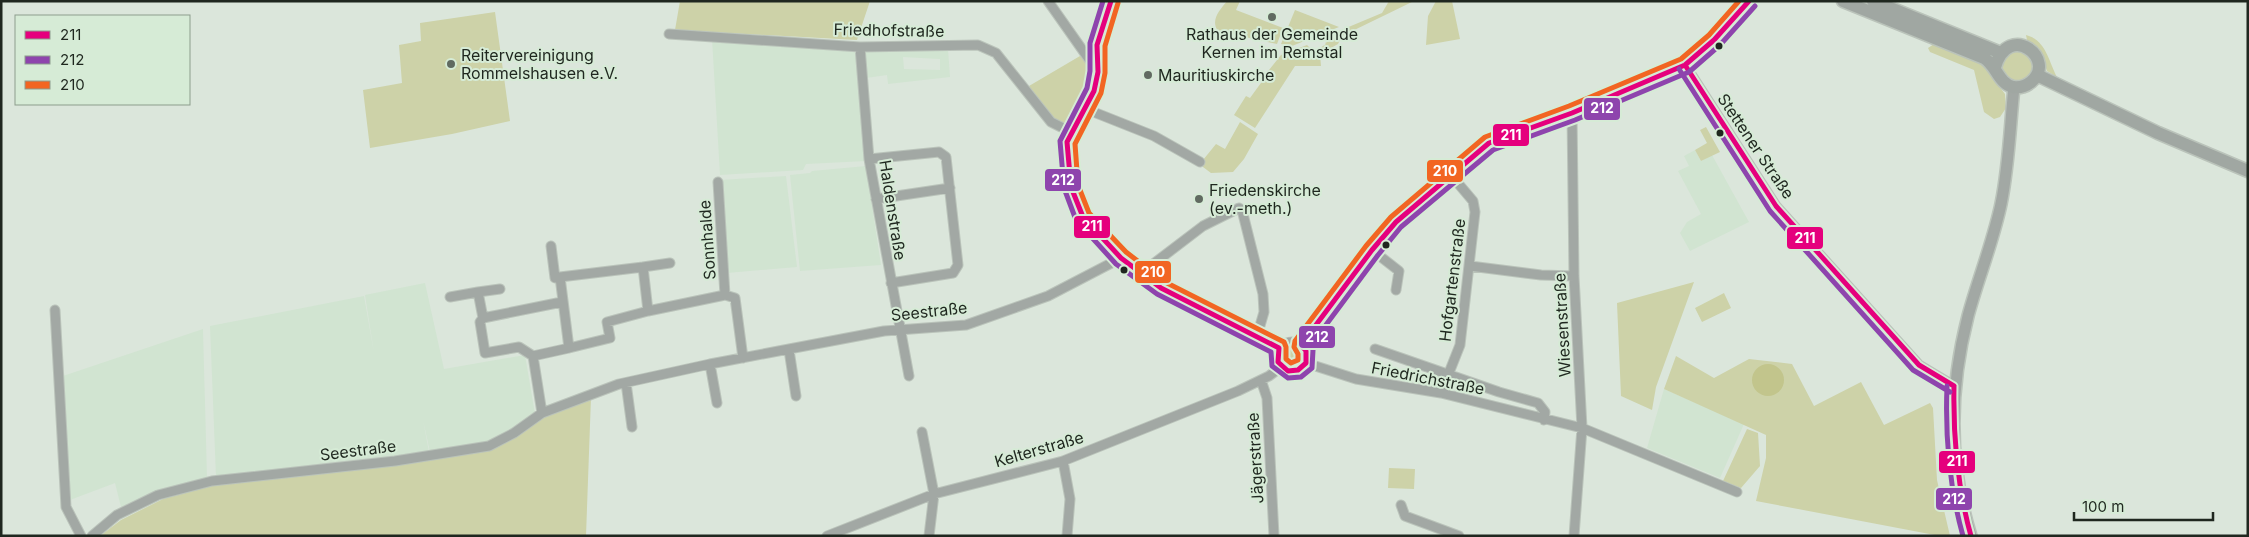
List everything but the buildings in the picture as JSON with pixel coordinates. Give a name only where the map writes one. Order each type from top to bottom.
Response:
[{"type":"main road","points":[[1843,1],[1984,58],[1995,66],[2004,82],[2014,87],[2029,84],[2036,75],[2038,61],[2036,55],[2027,47],[2014,45],[2001,53],[1995,66]]},
{"type":"main road","points":[[1872,1],[2001,53]]},
{"type":"main road","points":[[2036,75],[2160,134],[2248,172]]},
{"type":"street","points":[[1048,1],[1098,72]]},
{"type":"street","points":[[1111,1],[1098,45],[1098,72],[1094,91],[1067,142],[1071,186],[1083,217],[1121,258],[1140,274],[1161,288],[1279,348]]},
{"type":"street","points":[[1301,345],[1372,250],[1396,222],[1489,143],[1572,113],[1685,65],[1714,40],[1749,1]]},
{"type":"street","name":"Friedhofstraße","points":[[669,34],[860,47],[978,45],[996,53],[1051,122],[1071,132]]},
{"type":"street","name":"Haldenstraße","points":[[860,47],[868,159],[898,329],[909,376]]},
{"type":"street","name":"Stettener Straße","points":[[1685,65],[1776,206],[1919,365],[1954,386]]},
{"type":"street","points":[[1971,536],[1961,503],[1956,470],[1952,427],[1954,386],[1968,316],[2001,204],[2014,87]]},
{"type":"street","points":[[1086,109],[1154,136],[1200,162]]},
{"type":"street","name":"Wiesenstraße","points":[[1572,113],[1574,276],[1582,428],[1574,536]]},
{"type":"street","points":[[868,159],[939,152],[946,157],[958,265],[953,273],[891,284]]},
{"type":"street","name":"Hofgartenstraße","points":[[1441,393],[1460,344],[1475,212],[1473,201],[1451,175]]},
{"type":"street","name":"Sonnhalde","points":[[718,182],[725,295]]},
{"type":"street","points":[[876,199],[950,188]]},
{"type":"street","points":[[1140,274],[1204,226],[1239,208],[1242,210],[1260,273],[1263,294],[1264,312],[1257,336]]},
{"type":"street","points":[[551,246],[555,278],[670,264]]},
{"type":"street","points":[[1372,250],[1399,271],[1396,290]]},
{"type":"street","name":"Seestraße","points":[[92,536],[117,515],[158,496],[212,482],[395,461],[489,446],[514,433],[542,413],[626,383],[710,364],[898,329],[966,325],[1048,296],[1121,258]]},
{"type":"street","points":[[1470,266],[1541,275],[1574,276]]},
{"type":"street","points":[[644,267],[648,311]]},
{"type":"street","points":[[478,292],[483,318],[480,322],[485,353],[519,347],[533,356],[569,348],[560,277]]},
{"type":"street","points":[[450,297],[500,289]]},
{"type":"street","name":"Sonnhalde","points":[[569,348],[610,338],[607,322],[648,311],[725,295],[735,298],[743,358]]},
{"type":"street","points":[[483,318],[562,302]]},
{"type":"street","points":[[55,310],[66,507],[81,536]]},
{"type":"street","points":[[1291,342],[1301,345],[1306,351],[1306,363],[1302,368],[1288,372],[1281,367],[1277,357],[1279,348],[1291,342]]},
{"type":"street","name":"Friedrichstraße","points":[[1375,349],[1498,392],[1538,403],[1545,412],[1544,420]]},
{"type":"street","points":[[789,350],[796,396]]},
{"type":"street","points":[[533,356],[542,413]]},
{"type":"street","name":"Friedrichstraße","points":[[1306,363],[1356,379],[1441,393],[1582,428],[1737,492]]},
{"type":"street","points":[[710,364],[717,403]]},
{"type":"street","name":"Kelterstraße","points":[[827,536],[934,494],[1063,461],[1261,380],[1281,367]]},
{"type":"street","name":"Jägerstraße","points":[[1261,380],[1267,398],[1274,536]]},
{"type":"street","points":[[626,383],[632,427]]},
{"type":"street","points":[[922,432],[934,494],[929,536]]},
{"type":"street","points":[[1063,461],[1070,498],[1067,536]]},
{"type":"street","points":[[1401,505],[1405,516],[1459,536]]},
{"type":"shaded area","points":[[712,39],[855,50],[866,161],[806,164],[803,170],[720,175]]},
{"type":"shaded area","points":[[948,49],[950,77],[888,84],[887,75],[866,78],[865,52]],"holes":[[[903,57],[940,59],[940,70],[904,69]]]},
{"type":"shaded area","points":[[1695,150],[1701,161],[1712,155],[1749,222],[1690,251],[1680,233],[1687,222],[1701,214],[1678,171],[1689,166],[1684,156]]},
{"type":"shaded area","points":[[866,166],[881,265],[800,271],[790,175]]},
{"type":"shaded area","points":[[786,176],[797,267],[727,273],[720,180]]},
{"type":"shaded area","points":[[425,283],[444,369],[525,355],[535,414],[489,442],[430,452],[423,420],[429,452],[216,477],[210,326],[364,296],[374,353],[365,295]]},
{"type":"shaded area","points":[[203,329],[207,478],[158,491],[121,507],[115,483],[70,500],[60,377]]},
{"type":"shaded area","points":[[1664,389],[1744,424],[1720,478],[1647,448]]},
{"type":"green space","points":[[680,1],[870,1],[857,40],[675,30]]},
{"type":"green space","points":[[1227,1],[1240,1],[1236,10],[1283,28],[1277,44],[1218,31],[1215,19]]},
{"type":"green space","points":[[1389,1],[1414,1],[1342,36],[1338,44],[1320,54],[1321,66],[1295,66],[1255,128],[1234,115],[1246,96],[1250,98],[1281,55],[1307,45],[1314,52],[1325,43],[1336,38],[1339,31],[1382,13]]},
{"type":"green space","points":[[1436,1],[1452,1],[1460,39],[1426,45],[1428,16]]},
{"type":"green space","points":[[1295,10],[1339,27],[1292,46],[1281,44]]},
{"type":"green space","name":"Reitervereinigung Rommelshausen e.V.","points":[[495,12],[510,121],[452,134],[370,148],[363,90],[402,83],[399,45],[421,41],[420,23]]},
{"type":"green space","points":[[2026,35],[2033,38],[2042,47],[2057,77],[2047,71],[2040,52],[2027,40]]},
{"type":"green space","points":[[1934,44],[1983,65],[2005,94],[2006,108],[2000,117],[1994,119],[1984,112],[1974,70],[1930,52],[1928,48]]},
{"type":"green space","points":[[2012,50],[2029,53],[2034,69],[2025,82],[2009,81],[2003,71],[2003,61]]},
{"type":"green space","points":[[1080,56],[1094,73],[1087,95],[1080,108],[1065,125],[1053,119],[1029,86]]},
{"type":"green space","points":[[1240,122],[1258,134],[1244,159],[1233,172],[1211,173],[1203,167],[1203,160],[1216,144],[1225,149]]},
{"type":"green space","points":[[1706,127],[1720,152],[1701,161],[1695,150],[1707,143],[1700,130]]},
{"type":"green space","points":[[1694,282],[1656,387],[1652,410],[1621,396],[1617,303]]},
{"type":"green space","points":[[1724,293],[1731,308],[1702,322],[1695,308]]},
{"type":"green space","points":[[1293,348],[1299,351],[1302,357],[1299,363],[1293,366],[1287,363],[1284,357],[1287,351]]},
{"type":"green space","points":[[1676,356],[1714,378],[1749,359],[1792,364],[1814,406],[1861,382],[1884,425],[1930,403],[1933,408],[1937,480],[1950,536],[1940,536],[1756,501],[1766,458],[1766,435],[1664,389]]},
{"type":"green space","points":[[1768,364],[1774,365],[1779,369],[1783,374],[1783,386],[1779,391],[1774,395],[1768,396],[1762,395],[1757,391],[1753,386],[1752,380],[1753,374],[1757,369],[1762,365]]},
{"type":"green space","points":[[591,397],[586,536],[100,536],[121,520],[163,499],[215,485],[396,464],[490,449],[544,417]]},
{"type":"green space","points":[[1747,429],[1758,433],[1760,466],[1741,488],[1723,481]]},
{"type":"green space","points":[[1389,468],[1415,469],[1414,489],[1388,488]]},
{"type":"transit line","name":"212","points":[[1103,1],[1090,43],[1090,71],[1087,88],[1060,141],[1064,188],[1076,220],[1116,264],[1157,294],[1271,352],[1272,366],[1288,378],[1301,377],[1312,368],[1313,350],[1311,345],[1401,227],[1493,150],[1575,120],[1689,72],[1720,45],[1755,6]]},
{"type":"transit line","name":"211","points":[[1111,1],[1097,45],[1098,72],[1094,91],[1067,142],[1071,187],[1083,217],[1121,258],[1161,288],[1279,348],[1278,362],[1288,371],[1298,370],[1306,363],[1306,351],[1301,345],[1372,250],[1396,222],[1489,143],[1572,113],[1685,65],[1714,40],[1749,1]]},
{"type":"transit line","name":"210","points":[[1118,3],[1105,46],[1105,73],[1101,93],[1075,144],[1078,185],[1089,213],[1126,252],[1165,282],[1284,342],[1286,359],[1291,363],[1298,360],[1298,354],[1294,347],[1295,341],[1366,246],[1391,217],[1485,137],[1569,106],[1681,59],[1709,35],[1739,1]]},
{"type":"transit line","name":"211","points":[[1685,65],[1776,206],[1919,365],[1954,386]]},
{"type":"transit line","name":"212","points":[[1679,69],[1770,211],[1913,370],[1950,392]]},
{"type":"transit line","name":"212","points":[[1947,386],[1947,424],[1951,480],[1963,536]]},
{"type":"transit line","name":"211","points":[[1954,386],[1954,424],[1959,480],[1971,536]]},
{"type":"place","name":"Rathaus der Gemeinde Kernen im Remstal","points":[[1272,17]]},
{"type":"place","name":"Reitervereinigung Rommelshausen e.V.","points":[[451,64]]},
{"type":"place","name":"Mauritiuskirche","points":[[1148,75]]},
{"type":"place","name":"Friedenskirche (ev.-meth.)","points":[[1199,199]]}]
